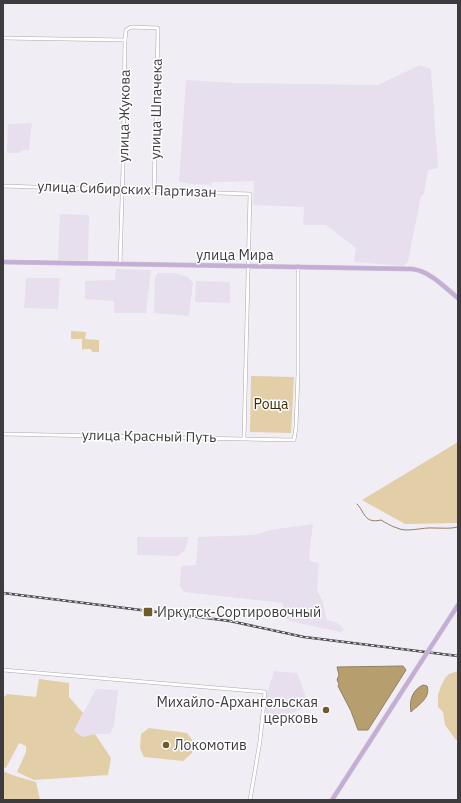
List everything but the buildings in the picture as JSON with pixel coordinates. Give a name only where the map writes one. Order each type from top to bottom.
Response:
[{"type":"main road","name":"улица Мира","points":[[3,262],[417,269],[430,275],[458,298]]},
{"type":"main road","points":[[332,800],[458,605]]},
{"type":"street","name":"улица Шпачека","points":[[125,40],[126,30],[131,27],[158,28],[157,135],[154,158],[154,191]]},
{"type":"street","points":[[3,38],[125,40]]},
{"type":"street","name":"улица Жукова","points":[[120,264],[125,40]]},
{"type":"street","name":"улица Сибирских Партизан","points":[[3,186],[250,194],[248,266]]},
{"type":"street","points":[[244,438],[248,266]]},
{"type":"street","name":"улица Красный Путь","points":[[3,434],[294,440],[296,427],[298,359],[298,266]]},
{"type":"street","points":[[3,670],[266,692],[250,800]]},
{"type":"shaded area","points":[[420,65],[431,69],[438,168],[428,170],[424,194],[421,196],[408,261],[404,266],[354,262],[356,248],[326,225],[303,225],[304,207],[253,205],[254,181],[212,182],[212,185],[179,182],[186,80],[233,83],[378,85]]},
{"type":"shaded area","points":[[32,123],[29,150],[21,150],[20,153],[7,153],[8,124]]},
{"type":"shaded area","points":[[60,214],[89,215],[88,260],[58,260]]},
{"type":"shaded area","points":[[116,269],[151,270],[146,313],[114,313],[114,301],[85,299],[85,281],[115,280]]},
{"type":"shaded area","points":[[158,273],[175,273],[188,277],[193,283],[189,316],[154,313],[155,278]]},
{"type":"shaded area","points":[[26,278],[60,278],[58,309],[24,308]]},
{"type":"shaded area","points":[[196,281],[230,282],[230,303],[195,302]]},
{"type":"shaded area","points":[[313,524],[309,555],[310,561],[319,563],[317,590],[322,600],[327,620],[336,622],[344,629],[343,631],[340,632],[290,621],[282,616],[283,603],[184,592],[180,586],[181,566],[196,565],[198,537],[254,535],[270,530]]},
{"type":"shaded area","points":[[137,537],[188,537],[188,541],[185,550],[178,556],[137,555]]},
{"type":"shaded area","points":[[403,666],[406,670],[368,730],[358,730],[351,711],[338,686],[339,684],[337,680],[339,675],[337,667]]},
{"type":"shaded area","points":[[274,671],[297,673],[306,697],[310,702],[304,708],[278,718],[265,716],[267,694]]},
{"type":"shaded area","points":[[423,685],[427,686],[428,690],[426,698],[411,712],[410,704],[412,696],[419,687]]},
{"type":"shaded area","points":[[96,689],[118,690],[114,725],[110,734],[95,734],[83,737],[74,731]]},
{"type":"green space","points":[[71,331],[86,332],[85,339],[99,340],[99,352],[92,352],[91,349],[83,349],[82,351],[82,339],[71,339]]},
{"type":"green space","name":"Роща","points":[[251,376],[294,377],[291,433],[250,432]]},
{"type":"green space","points":[[458,442],[458,523],[405,524],[362,500]]},
{"type":"green space","points":[[458,671],[458,738],[456,740],[445,725],[443,712],[438,707],[438,695],[445,678],[449,674]]},
{"type":"green space","points":[[39,679],[69,683],[69,697],[83,713],[74,731],[83,737],[95,734],[111,758],[108,775],[34,780],[17,772],[26,752],[26,746],[19,743],[6,768],[3,767],[3,698],[7,694],[36,697]]},
{"type":"green space","name":"Локомотив","points":[[149,728],[187,733],[193,741],[192,753],[183,761],[144,757],[140,748],[141,734]]},
{"type":"green space","points":[[3,771],[36,782],[40,800],[3,800]]},
{"type":"waterway","points":[[357,504],[368,519],[375,521],[381,520],[405,530],[458,527]]},
{"type":"railway","points":[[3,593],[230,621],[304,637],[458,656]]},
{"type":"place","name":"Иркутск-Сортировочный","points":[[148,612]]},
{"type":"place","name":"Михайло-Архангельская церковь","points":[[326,710]]},
{"type":"place","name":"Локомотив","points":[[166,745]]}]
